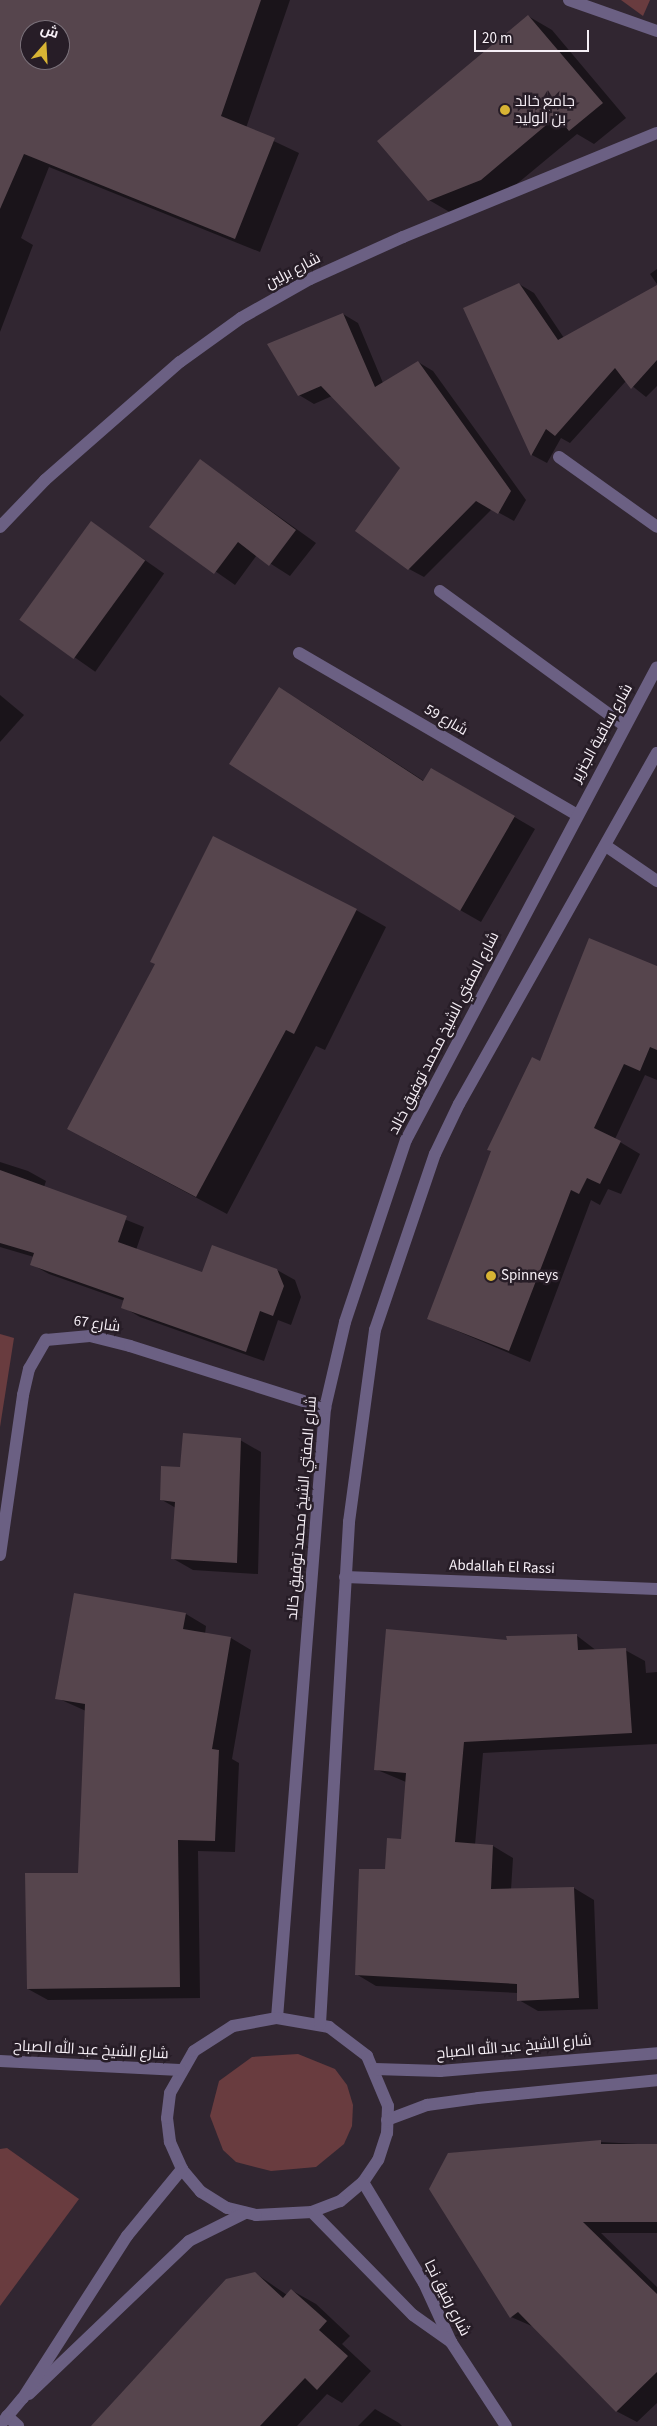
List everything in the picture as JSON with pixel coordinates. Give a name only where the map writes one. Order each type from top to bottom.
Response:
[{"type":"street","points":[[569,0],[657,31]]},
{"type":"street","name":"شارع برلين","points":[[0,527],[45,480],[180,362],[241,318],[310,279],[395,240],[657,133]]},
{"type":"street","points":[[560,457],[657,527]]},
{"type":"street","points":[[440,591],[624,725]]},
{"type":"street","name":"شارع 59","points":[[298,653],[576,814]]},
{"type":"street","name":"شارع ساقية الجنزير","points":[[576,814],[657,667]]},
{"type":"street","points":[[320,2024],[345,1577],[366,1371],[391,1278],[428,1171],[459,1104],[657,753]]},
{"type":"street","name":"شارع المفتي الشيخ محمد توفيق خالد","points":[[277,2018],[325,1408],[361,1269],[406,1140],[576,814]]},
{"type":"street","points":[[606,846],[657,881]]},
{"type":"street","name":"شارع 67","points":[[0,1555],[23,1395],[29,1369],[46,1340],[67,1335],[114,1342],[325,1408]]},
{"type":"street","name":"Abdallah El Rassi","points":[[345,1577],[657,1590]]},
{"type":"street","points":[[23,2398],[64,2365],[189,2241],[245,2213],[312,2212],[340,2201],[363,2182],[378,2160],[387,2120],[388,2106],[375,2069],[350,2040],[320,2024],[277,2018],[233,2026],[212,2036],[180,2070],[167,2118],[170,2142],[182,2169],[201,2192],[245,2213]]},
{"type":"street","name":"شارع الشيخ عبد الله الصباح","points":[[375,2069],[440,2071],[657,2053]]},
{"type":"street","name":"شارع الشيخ عبد الله الصباح","points":[[0,2062],[180,2070]]},
{"type":"street","points":[[387,2120],[417,2108],[470,2099],[657,2080]]},
{"type":"street","points":[[18,2426],[3,2421],[23,2398],[127,2236],[182,2169]]},
{"type":"street","name":"شارع رفيق نجا","points":[[363,2182],[424,2283],[451,2342],[506,2426]]},
{"type":"street","points":[[312,2212],[413,2315],[451,2342]]},
{"type":"shaded area","points":[[621,0],[650,0],[643,16]]},
{"type":"shaded area","points":[[0,1334],[14,1338],[0,1427]]},
{"type":"shaded area","points":[[298,2054],[335,2069],[347,2085],[353,2105],[352,2126],[344,2144],[316,2167],[271,2171],[236,2162],[223,2150],[210,2116],[219,2081],[252,2057]]},
{"type":"shaded area","points":[[7,2148],[79,2199],[0,2306],[0,2149]]},
{"type":"building","points":[[0,0],[261,0],[221,116],[275,138],[235,239],[24,154],[0,209]]},
{"type":"building","name":"جامع خالد بن الوليد","points":[[528,15],[603,103],[569,131],[557,116],[481,180],[428,201],[377,141]]},
{"type":"building","points":[[519,283],[558,340],[657,285],[657,360],[631,389],[615,368],[555,436],[546,429],[531,456],[463,308]]},
{"type":"building","points":[[343,313],[375,387],[418,361],[511,491],[498,514],[476,501],[408,570],[355,531],[400,468],[321,386],[298,396],[267,344]]},
{"type":"building","points":[[200,459],[296,530],[269,566],[238,542],[214,574],[149,527]]},
{"type":"building","points":[[91,521],[145,560],[73,659],[19,620]]},
{"type":"building","points":[[279,687],[423,781],[431,768],[515,816],[460,911],[229,764]]},
{"type":"building","points":[[213,836],[357,909],[294,1034],[286,1030],[196,1197],[67,1129],[155,964],[150,962]]},
{"type":"building","points":[[589,938],[657,966],[657,1050],[650,1047],[640,1071],[624,1064],[594,1128],[621,1141],[600,1184],[587,1178],[579,1194],[571,1190],[509,1351],[427,1319],[491,1151],[487,1150],[532,1057],[540,1061]]},
{"type":"building","points":[[0,1170],[127,1216],[118,1242],[202,1272],[212,1245],[277,1269],[284,1286],[273,1316],[260,1311],[246,1352],[121,1308],[124,1298],[30,1265],[34,1253],[0,1243]]},
{"type":"building","points":[[183,1433],[241,1438],[237,1563],[171,1559],[175,1502],[160,1500],[161,1466],[180,1467]]},
{"type":"building","points":[[74,1593],[186,1613],[183,1629],[231,1637],[212,1749],[219,1750],[215,1841],[178,1840],[180,1987],[27,1989],[25,1873],[78,1873],[85,1704],[55,1699]]},
{"type":"building","points":[[386,1629],[507,1640],[506,1636],[577,1634],[578,1650],[626,1648],[632,1733],[464,1742],[455,1842],[493,1845],[491,1889],[574,1887],[579,1998],[517,2001],[517,1984],[355,1975],[359,1869],[385,1869],[387,1838],[401,1839],[406,1773],[374,1770]]},
{"type":"building","points":[[601,2140],[601,2144],[657,2144],[657,2222],[583,2222],[657,2294],[657,2372],[616,2412],[518,2312],[510,2318],[429,2189],[448,2153]]},
{"type":"building","points":[[255,2272],[283,2298],[291,2289],[327,2321],[319,2330],[348,2356],[317,2390],[305,2378],[260,2426],[91,2426],[226,2279]]},
{"type":"place","name":"جامع خالد بن الوليد","points":[[505,110]]},
{"type":"place","name":"Spinneys","points":[[491,1276]]}]
